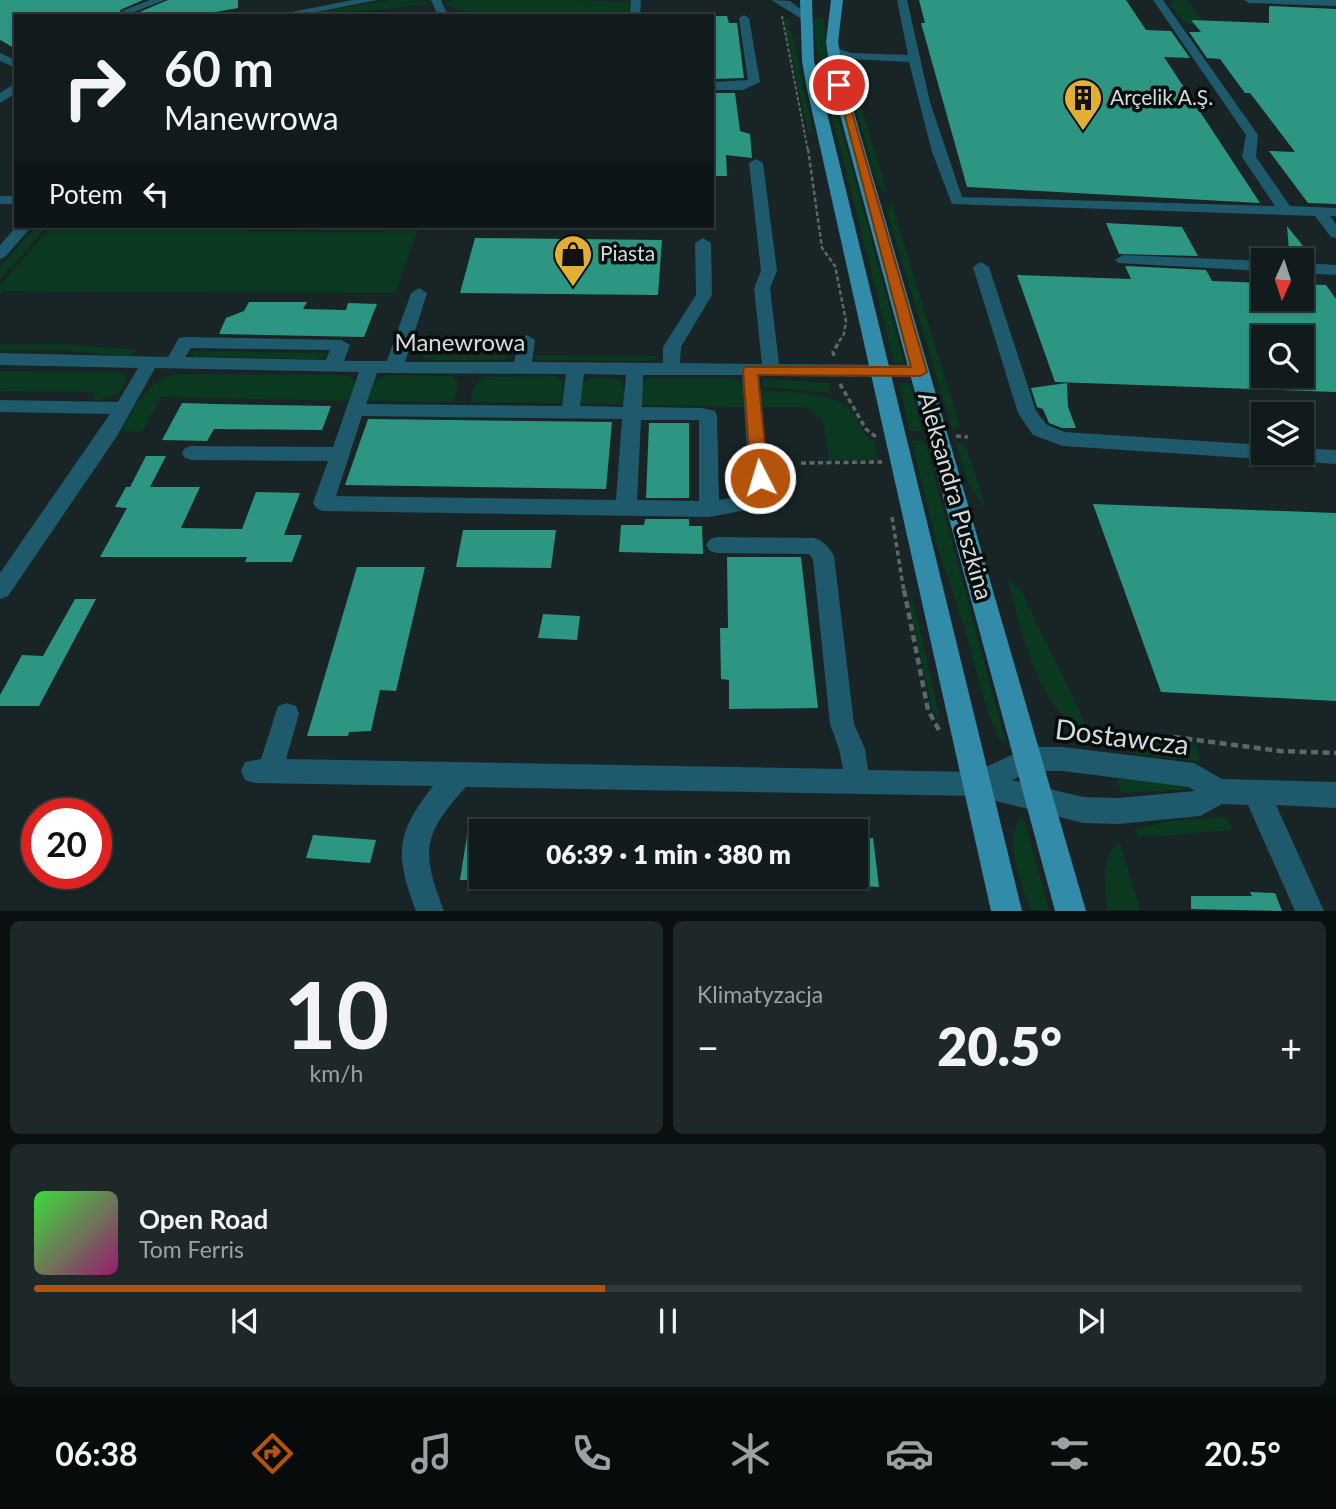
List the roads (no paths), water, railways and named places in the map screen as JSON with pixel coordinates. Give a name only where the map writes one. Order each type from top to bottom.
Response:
[{"type":"main road","name":"Aleksandra Puszkina","points":[[806,0],[808,61],[1007,911]]},
{"type":"main road","name":"Aleksandra Puszkina","points":[[837,0],[832,18],[834,59],[1071,911]]},
{"type":"street","points":[[127,11],[160,0]]},
{"type":"street","points":[[296,0],[305,10]]},
{"type":"street","points":[[286,14],[344,2],[372,0]]},
{"type":"street","points":[[778,0],[806,16]]},
{"type":"street","points":[[902,0],[914,62],[941,163],[957,201],[1336,212]]},
{"type":"street","points":[[1158,0],[1252,135],[1250,157],[1285,210]]},
{"type":"street","points":[[1249,0],[1336,3]]},
{"type":"street","points":[[714,86],[743,86],[754,82],[744,18]]},
{"type":"street","points":[[834,59],[853,63],[914,62]]},
{"type":"street","points":[[756,163],[769,271],[762,288],[771,371]]},
{"type":"street","points":[[1319,211],[1336,234]]},
{"type":"street","points":[[0,254],[23,228]]},
{"type":"street","points":[[671,369],[672,346],[704,295],[703,243]]},
{"type":"street","points":[[1123,260],[1251,265]]},
{"type":"street","points":[[981,267],[1027,413],[1040,430],[1063,439],[1251,452]]},
{"type":"street","points":[[1314,269],[1336,270]]},
{"type":"street","points":[[394,367],[419,293]]},
{"type":"street","points":[[522,368],[527,340]]},
{"type":"street","name":"Manewrowa","points":[[0,359],[370,367],[920,372]]},
{"type":"street","points":[[0,590],[110,431],[149,363]]},
{"type":"street","points":[[370,367],[323,503],[709,509],[761,501],[750,370]]},
{"type":"street","points":[[570,412],[576,368]]},
{"type":"street","points":[[626,508],[635,369]]},
{"type":"street","points":[[0,406],[123,408]]},
{"type":"street","points":[[355,410],[702,414],[708,416],[709,509]]},
{"type":"street","points":[[192,453],[340,453]]},
{"type":"street","points":[[1314,456],[1336,457]]},
{"type":"street","points":[[717,545],[814,546],[819,549],[823,556],[842,724],[852,750],[859,782]]},
{"type":"street","points":[[286,714],[262,771],[976,784]]},
{"type":"street","name":"Dostawcza","points":[[976,784],[1029,759],[1104,762],[1194,775],[1218,791],[1336,795]]},
{"type":"street","points":[[430,911],[415,869],[416,839],[434,802],[461,774]]},
{"type":"street","name":"Dostawcza","points":[[976,784],[1041,802],[1083,810],[1119,811],[1200,803],[1218,791]]},
{"type":"street","points":[[1256,792],[1310,911]]},
{"type":"place","name":"Arçelik A.Ş.","points":[[1083,132]]},
{"type":"place","name":"Piasta","points":[[573,288]]}]
